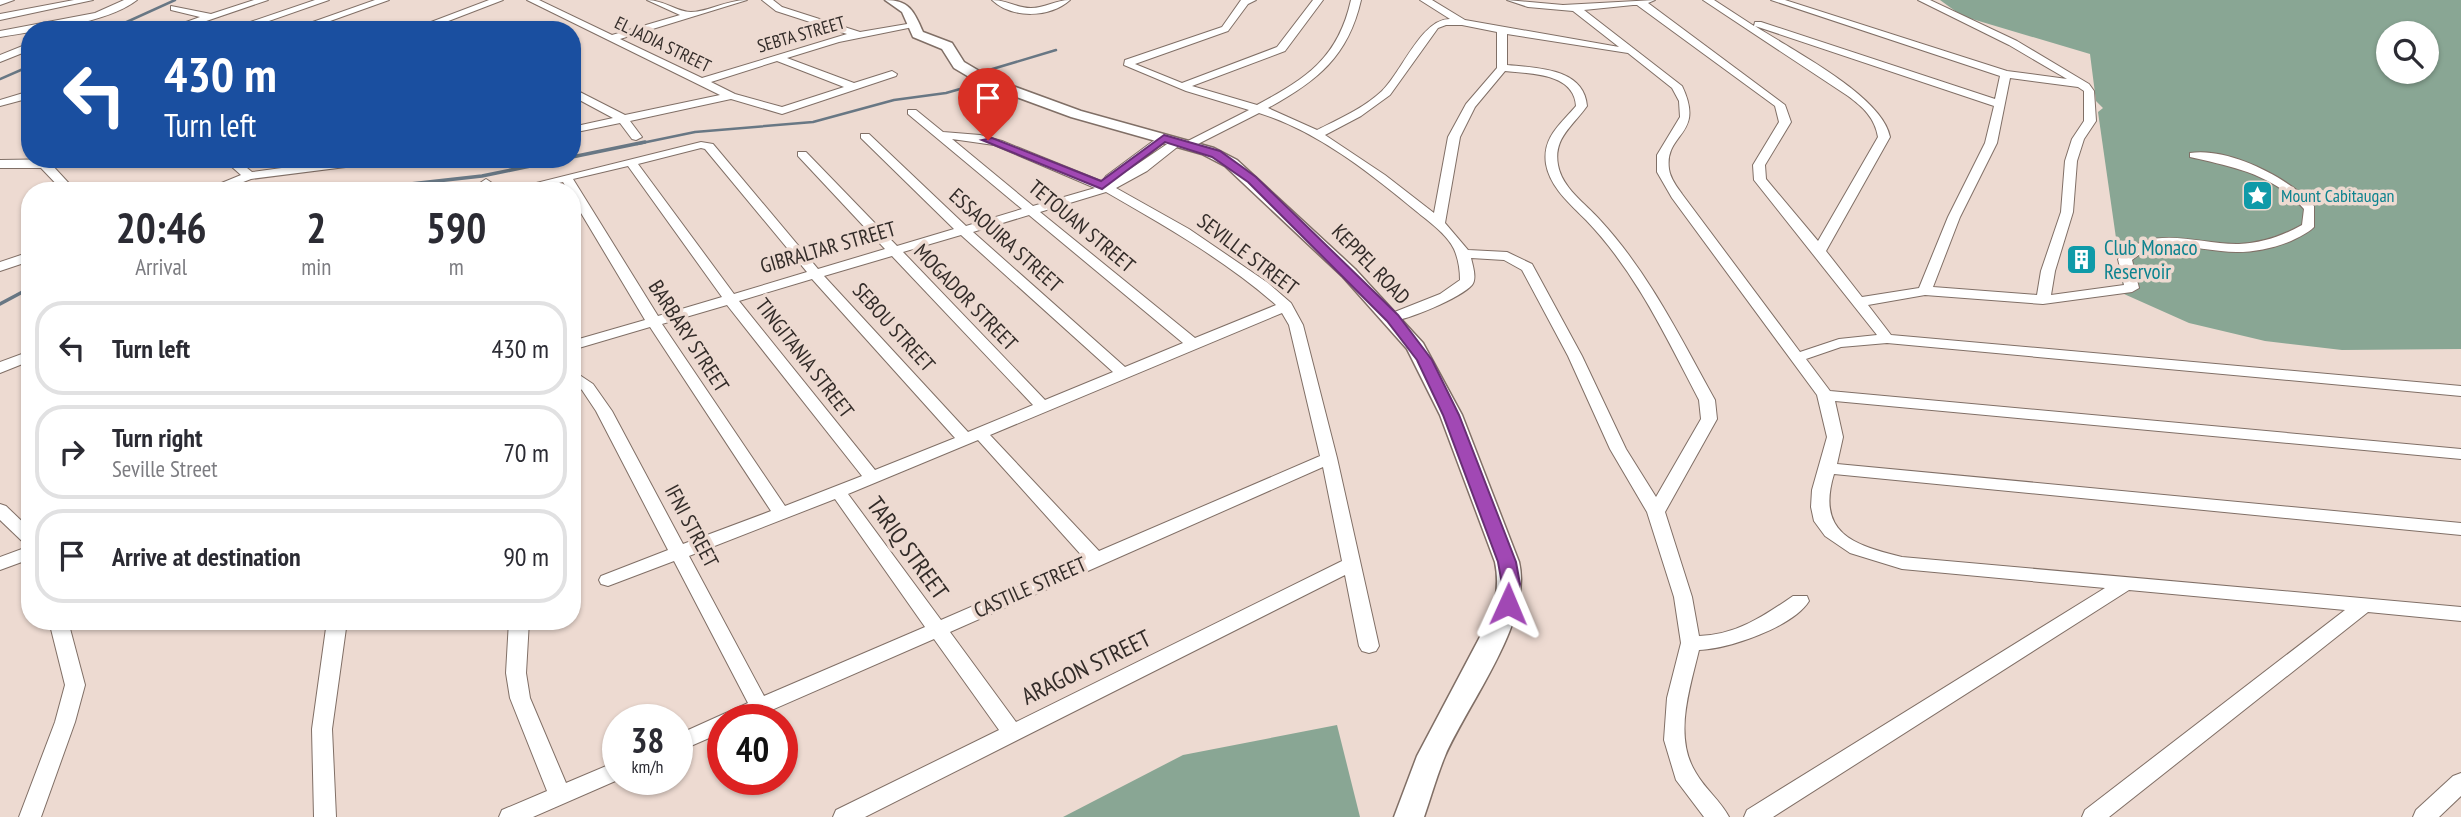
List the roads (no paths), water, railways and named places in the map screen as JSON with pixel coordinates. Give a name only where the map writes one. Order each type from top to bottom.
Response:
[{"type":"street","points":[[0,2],[9,0]]},
{"type":"street","points":[[0,17],[88,0]]},
{"type":"street","points":[[86,21],[132,0]]},
{"type":"street","points":[[200,0],[174,8],[231,21]]},
{"type":"street","points":[[197,21],[263,0]]},
{"type":"street","points":[[259,21],[324,0]]},
{"type":"street","points":[[322,21],[384,0]]},
{"type":"street","points":[[450,21],[498,0]]},
{"type":"street","name":"EL JADIA STREET","points":[[532,0],[576,21]]},
{"type":"street","points":[[652,0],[689,15]]},
{"type":"street","points":[[611,38],[742,0]]},
{"type":"street","points":[[766,0],[779,9],[858,35]]},
{"type":"street","name":"KEPPEL ROAD","points":[[891,0],[907,10],[920,35],[947,46],[959,65],[986,81],[1067,111],[1216,154],[1243,171],[1305,229],[1392,318],[1424,360],[1451,415],[1507,562],[1511,584],[1508,604],[1500,624],[1431,756],[1409,817]]},
{"type":"street","points":[[997,0],[1009,8],[1030,10],[1052,7],[1065,0]]},
{"type":"street","points":[[1251,0],[1244,2],[1225,29],[1128,63],[1209,96],[1257,107],[1318,134],[1439,223],[1462,254],[1468,272],[1467,282],[1458,290],[1392,318]]},
{"type":"street","points":[[1183,86],[1281,48],[1318,0]]},
{"type":"street","name":"GIBRALTAR STREET","points":[[581,343],[1102,188],[1143,168],[1176,142],[1257,107],[1313,74],[1326,64],[1345,36],[1356,0]]},
{"type":"street","points":[[1425,0],[1462,22]]},
{"type":"street","points":[[1512,0],[1535,6],[1575,8],[1646,1],[1780,105],[1785,122],[1759,165],[1760,180],[1887,339]]},
{"type":"street","points":[[1708,0],[1864,103],[1884,127],[1884,137],[1819,251]]},
{"type":"street","points":[[1776,0],[2006,74],[2085,86]]},
{"type":"street","points":[[1923,0],[2013,43],[2085,86],[2088,91],[2090,121],[2078,139],[2071,160],[2067,212],[2048,271],[2043,300]]},
{"type":"street","points":[[1575,8],[1677,86],[1684,101],[1684,123],[1670,139],[1662,155],[1663,172],[1668,183],[1825,395],[1834,421],[1835,435],[1820,491],[1819,515],[1832,534],[1860,552],[1902,563],[2461,614]]},
{"type":"street","points":[[68,21],[100,15]]},
{"type":"street","points":[[1738,18],[1999,104]]},
{"type":"street","points":[[1318,134],[1357,114],[1386,93],[1435,26],[1444,22],[1462,22],[1575,40],[1631,53]]},
{"type":"street","name":"EL JADIA STREET","points":[[581,24],[731,96],[782,111],[854,87]]},
{"type":"street","name":"SEBTA STREET","points":[[701,82],[858,35],[913,26]]},
{"type":"street","points":[[0,34],[21,30]]},
{"type":"street","points":[[1439,223],[1454,137],[1470,106],[1502,68],[1502,30]]},
{"type":"street","points":[[0,59],[21,50]]},
{"type":"street","points":[[777,58],[854,87],[892,74]]},
{"type":"street","points":[[1502,68],[1554,75],[1576,86],[1581,93],[1582,106],[1558,131],[1551,154],[1552,166],[1562,186],[1611,239],[1635,271],[1707,400],[1709,419],[1656,512]]},
{"type":"street","points":[[1925,290],[1954,217],[1991,143],[2006,74]]},
{"type":"street","points":[[581,96],[623,119],[636,137]]},
{"type":"street","points":[[581,128],[731,96]]},
{"type":"street","points":[[0,103],[21,97]]},
{"type":"street","name":"TETOUAN STREET","points":[[912,112],[1194,344]]},
{"type":"street","name":"SEVILLE STREET","points":[[941,135],[980,138],[998,143],[1102,188],[1200,242],[1244,271],[1286,306],[1296,325],[1329,458],[1369,646]]},
{"type":"street","name":"ESSAOUIRA STREET","points":[[865,136],[964,231],[1122,373]]},
{"type":"street","name":"SEBOU STREET","points":[[631,162],[701,145],[710,146],[816,275],[1095,558]]},
{"type":"street","name":"MOGADOR STREET","points":[[802,154],[1043,407]]},
{"type":"street","points":[[1858,302],[1925,290],[2043,300],[2132,288],[2125,259],[2136,246],[2162,241],[2195,242],[2234,248],[2258,246],[2281,243],[2308,227],[2310,209],[2302,198],[2285,186],[2235,162],[2194,155]]},
{"type":"street","points":[[546,182],[631,162]]},
{"type":"street","name":"TINGITANIA STREET","points":[[631,162],[731,300],[872,478]]},
{"type":"street","points":[[0,164],[21,163]]},
{"type":"street","points":[[50,168],[62,182]]},
{"type":"street","points":[[240,168],[249,176]]},
{"type":"street","points":[[233,182],[249,176],[309,168]]},
{"type":"street","name":"BARBARY STREET","points":[[566,177],[569,182]]},
{"type":"street","name":"BARBARY STREET","points":[[581,202],[654,322],[781,514]]},
{"type":"street","points":[[1462,254],[1513,258],[1527,267],[1575,356],[1618,449],[1656,512],[1683,597],[1691,643],[1677,698],[1674,740],[1684,774],[1706,806],[1718,817]]},
{"type":"street","points":[[0,267],[21,259]]},
{"type":"street","points":[[608,580],[838,492],[1286,306]]},
{"type":"street","points":[[1799,357],[1839,343],[1887,339],[2461,391]]},
{"type":"street","points":[[0,368],[21,359]]},
{"type":"street","name":"IFNI STREET","points":[[581,382],[588,387],[604,411],[758,704]]},
{"type":"street","points":[[1825,395],[2461,454]]},
{"type":"street","name":"CASTILE STREET","points":[[767,704],[1095,558],[1329,458]]},
{"type":"street","points":[[1827,468],[2461,529]]},
{"type":"street","name":"TARIQ STREET","points":[[838,492],[1013,733]]},
{"type":"street","points":[[0,510],[21,530]]},
{"type":"street","points":[[0,564],[21,556]]},
{"type":"street","name":"ARAGON STREET","points":[[844,817],[1352,564]]},
{"type":"street","points":[[1755,817],[2128,582]]},
{"type":"street","points":[[1691,643],[1721,643],[1742,637],[1800,601]]},
{"type":"street","points":[[2093,817],[2366,604]]},
{"type":"street","points":[[30,817],[65,722],[75,685],[60,630]]},
{"type":"street","points":[[325,817],[323,729],[336,630]]},
{"type":"street","points":[[518,630],[516,673],[520,698],[560,796]]},
{"type":"street","points":[[510,817],[602,777]]},
{"type":"street","points":[[2424,817],[2461,782]]},
{"type":"waterway","points":[[129,21],[175,0]]},
{"type":"waterway","points":[[637,144],[695,132],[813,122],[894,100],[946,93],[974,85],[989,70],[1056,50]]},
{"type":"waterway","points":[[0,79],[21,70]]},
{"type":"waterway","points":[[581,155],[645,142]]},
{"type":"waterway","points":[[428,182],[482,176],[521,168]]},
{"type":"waterway","points":[[0,304],[21,293]]},
{"type":"place","name":"Mount Cabitaugan","points":[[2258,195]]},
{"type":"place","name":"Club Monaco Reservoir","points":[[2081,259]]}]
